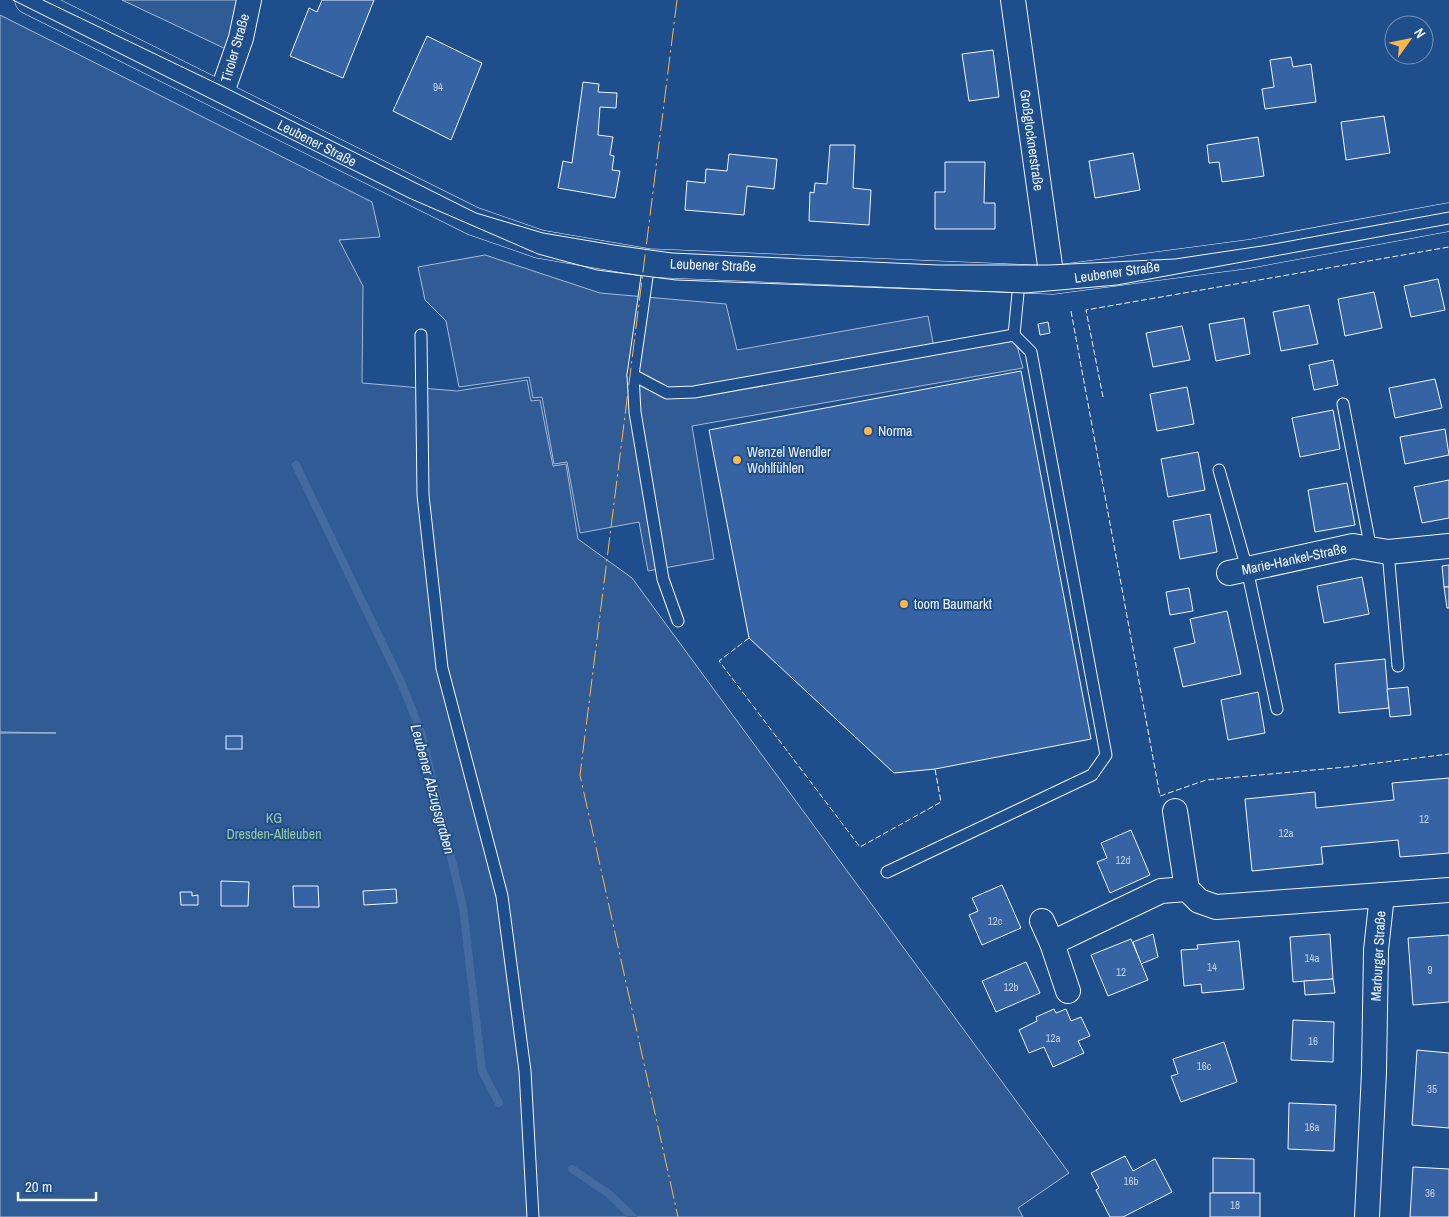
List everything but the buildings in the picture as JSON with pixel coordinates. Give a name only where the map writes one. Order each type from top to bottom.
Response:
[{"type":"street","name":"Leubener Straße","points":[[29,0],[473,221],[539,244],[649,263],[1052,280],[1249,254],[1449,217]]},
{"type":"street","name":"Tiroler Straße","points":[[221,95],[241,38],[249,0]]},
{"type":"street","name":"Großglocknerstraße","points":[[1013,0],[1052,280]]},
{"type":"street","name":"Marie-Hankel-Straße","points":[[1238,571],[1352,546],[1380,551],[1449,546]]},
{"type":"street","points":[[1052,943],[1161,891],[1187,889],[1175,811]]},
{"type":"street","name":"Marburger Straße","points":[[1187,889],[1199,901],[1216,907],[1382,895],[1376,950],[1374,1072],[1367,1217]]},
{"type":"street","points":[[1382,895],[1449,890]]},
{"type":"street","points":[[1042,921],[1052,943],[1068,991]]},
{"type":"lane","points":[[649,263],[633,375],[635,412],[664,579],[678,621]]},
{"type":"lane","points":[[1014,335],[1018,293],[1015,278]]},
{"type":"lane","points":[[633,375],[668,393],[694,392],[1014,335]]},
{"type":"lane","points":[[887,872],[1092,774],[1106,756],[1031,352],[1014,335]]},
{"type":"lane","points":[[421,336],[423,494],[442,668],[502,896],[525,1071],[533,1217]]},
{"type":"lane","points":[[1343,404],[1380,551],[1398,666]]},
{"type":"lane","points":[[1219,470],[1238,571],[1277,709]]},
{"type":"shaded area","points":[[122,0],[259,0],[245,58]]},
{"type":"shaded area","points":[[0,15],[372,202],[380,237],[339,240],[363,286],[362,383],[457,391],[527,380],[531,401],[540,400],[553,466],[566,464],[578,539],[632,578],[1069,1173],[1018,1208],[1023,1217],[0,1217],[0,733],[56,733],[0,732]]},
{"type":"shaded area","points":[[485,255],[600,293],[726,304],[737,350],[928,316],[934,348],[1014,335],[1023,368],[692,426],[714,559],[648,571],[639,522],[580,533],[567,462],[554,464],[542,397],[533,398],[529,377],[459,387],[446,321],[425,300],[418,267]]},
{"type":"waterway","name":"Leubener Abzugsgraben","points":[[296,465],[401,682],[422,735],[463,907],[482,1071],[499,1103]]},
{"type":"waterway","name":"Leubener Abzugsgraben","points":[[572,1169],[609,1194],[633,1217]]},
{"type":"tram line","points":[[13,0],[409,198],[538,254],[597,270],[676,280],[1025,293],[1117,285],[1449,224]]},
{"type":"tram line","points":[[43,0],[224,87],[476,213],[543,233],[614,245],[672,253],[938,265],[1049,265],[1175,259],[1268,245],[1449,212]]},
{"type":"fence","points":[[1103,397],[1086,310],[1449,247]]},
{"type":"fence","points":[[1071,311],[1160,796],[1206,780],[1346,767],[1449,754]]},
{"type":"fence","points":[[749,638],[719,661],[860,847],[941,802],[935,769]]},
{"type":"power","points":[[677,0],[580,775],[678,1217]]},
{"type":"place","name":"Norma","points":[[868,431]]},
{"type":"place","name":"Wenzel Wendler Wohlfühlen","points":[[737,460]]},
{"type":"place","name":"toom Baumarkt","points":[[904,604]]},
{"type":"park label","name":"KG Dresden-Altleuben","points":[[274,826]]}]
